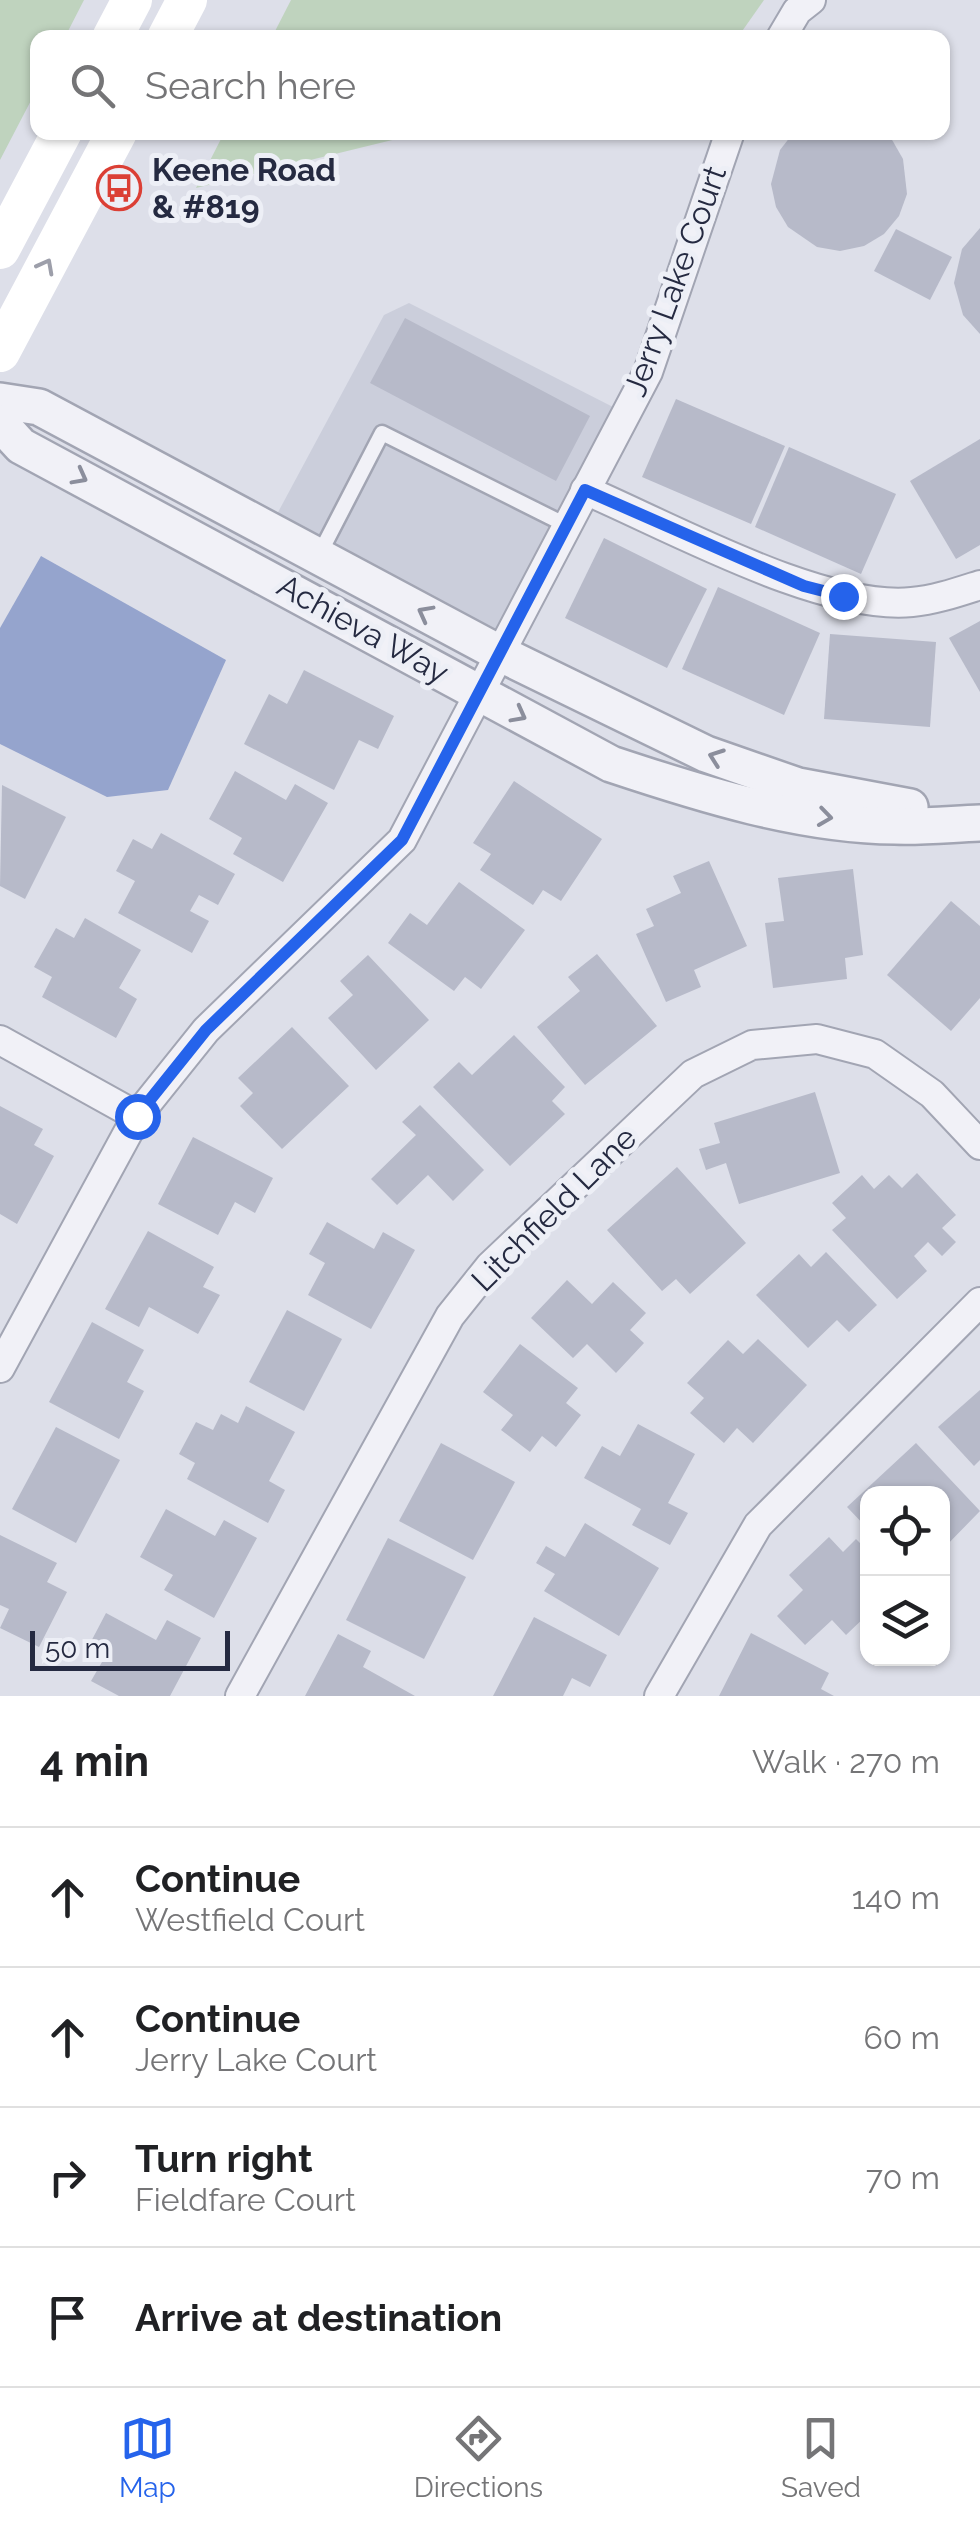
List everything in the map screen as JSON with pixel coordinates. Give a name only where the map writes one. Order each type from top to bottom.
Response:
[{"type":"main road","points":[[116,30],[132,0]]},
{"type":"main road","points":[[171,30],[187,0]]},
{"type":"main road","points":[[0,249],[58,140]]},
{"type":"main road","points":[[0,352],[113,140]]},
{"type":"street","points":[[786,30],[797,11],[810,0]]},
{"type":"street","name":"Jerry Lake Court","points":[[0,1368],[137,1116],[206,1030],[402,840],[648,372],[727,140]]},
{"type":"street","name":"Achieva Way","points":[[0,401],[39,406],[611,710],[798,786],[980,822]]},
{"type":"street","name":"Achieva Way","points":[[0,423],[21,446],[611,764],[697,792],[791,812],[892,826],[980,822]]},
{"type":"street","points":[[585,490],[804,586],[843,596],[913,602],[980,585]]},
{"type":"street","name":"Litchfield Lane","points":[[240,1696],[450,1316],[490,1266],[692,1074],[752,1045],[817,1039],[875,1054],[932,1094],[980,1146]]},
{"type":"street","points":[[0,1040],[137,1116]]},
{"type":"street","points":[[658,1696],[758,1524],[980,1302]]},
{"type":"lane","points":[[318,556],[382,433],[566,525]]},
{"type":"shaded area","points":[[409,303],[613,407],[496,633],[276,516],[384,315]]},
{"type":"green space","points":[[0,0],[84,0],[69,30],[30,30],[30,102],[0,160]]},
{"type":"green space","points":[[291,0],[764,0],[743,30],[276,30]]},
{"type":"green space","points":[[220,140],[392,140],[196,188]]},
{"type":"water","points":[[41,556],[226,660],[168,790],[107,797],[0,744],[0,628]]},
{"type":"building","points":[[788,140],[892,140],[903,159],[907,194],[899,216],[884,234],[864,246],[840,251],[817,247],[788,227],[776,207],[771,184],[780,150]]},
{"type":"building","points":[[980,228],[980,334],[963,315],[954,283],[962,249]]},
{"type":"building","points":[[896,229],[952,257],[930,300],[874,271]]},
{"type":"building","points":[[405,318],[590,416],[556,481],[370,383]]},
{"type":"building","points":[[676,399],[785,446],[751,524],[642,477]]},
{"type":"building","points":[[980,439],[980,545],[956,559],[910,481]]},
{"type":"building","points":[[789,447],[896,494],[861,574],[755,527]]},
{"type":"building","points":[[604,538],[707,589],[667,668],[565,618]]},
{"type":"building","points":[[718,587],[820,633],[784,715],[682,669]]},
{"type":"building","points":[[980,621],[980,692],[949,638]]},
{"type":"building","points":[[830,634],[936,642],[930,727],[824,719]]},
{"type":"building","points":[[304,670],[394,716],[378,749],[359,740],[334,790],[244,744],[269,694],[287,704]]},
{"type":"building","points":[[235,771],[286,800],[295,784],[328,803],[283,882],[233,854],[242,838],[209,819]]},
{"type":"building","points":[[514,781],[602,839],[561,901],[543,890],[533,905],[480,870],[491,854],[473,843]]},
{"type":"building","points":[[2,785],[66,817],[25,899],[0,886]]},
{"type":"building","points":[[161,833],[235,874],[218,905],[199,895],[190,911],[209,921],[192,953],[118,913],[135,881],[116,871],[133,839],[152,849]]},
{"type":"building","points":[[709,861],[747,946],[694,970],[701,987],[666,1002],[636,934],[654,926],[646,909],[681,893],[673,876]]},
{"type":"building","points":[[853,869],[863,955],[845,958],[847,979],[773,988],[765,923],[784,921],[778,878]]},
{"type":"building","points":[[459,882],[525,930],[481,989],[465,977],[454,991],[388,943],[410,913],[427,925]]},
{"type":"building","points":[[951,901],[980,926],[980,998],[951,1031],[887,975]]},
{"type":"building","points":[[85,918],[141,950],[119,988],[137,999],[116,1038],[42,997],[52,977],[34,967],[56,928],[74,938]]},
{"type":"building","points":[[597,954],[657,1026],[585,1085],[537,1027],[580,991],[568,977]]},
{"type":"building","points":[[368,955],[429,1020],[376,1070],[328,1018],[353,995],[340,981]]},
{"type":"building","points":[[292,1027],[349,1086],[282,1149],[240,1106],[253,1093],[238,1078]]},
{"type":"building","points":[[514,1035],[565,1087],[552,1101],[565,1114],[510,1166],[433,1087],[459,1062],[472,1075]]},
{"type":"building","points":[[815,1092],[840,1173],[739,1204],[726,1163],[706,1170],[699,1149],[720,1143],[714,1123]]},
{"type":"building","points":[[420,1105],[484,1170],[453,1201],[428,1175],[397,1205],[371,1179],[416,1135],[402,1122]]},
{"type":"building","points":[[0,1106],[43,1129],[34,1145],[54,1156],[17,1224],[0,1214]]},
{"type":"building","points":[[193,1137],[273,1178],[255,1213],[235,1202],[218,1235],[158,1204]]},
{"type":"building","points":[[677,1167],[746,1243],[690,1294],[676,1279],[662,1291],[607,1230]]},
{"type":"building","points":[[917,1173],[956,1215],[942,1228],[956,1242],[942,1256],[928,1242],[914,1256],[927,1271],[897,1299],[832,1230],[846,1218],[832,1203],[862,1175],[874,1189],[889,1175],[902,1188]]},
{"type":"building","points":[[327,1222],[374,1249],[383,1232],[415,1250],[371,1329],[308,1295],[325,1263],[309,1254]]},
{"type":"building","points":[[148,1231],[214,1267],[203,1287],[220,1295],[198,1334],[149,1307],[139,1327],[105,1309]]},
{"type":"building","points":[[826,1252],[877,1305],[849,1332],[837,1320],[808,1348],[756,1295],[799,1254],[811,1267]]},
{"type":"building","points":[[567,1280],[592,1304],[613,1282],[646,1313],[630,1330],[644,1343],[616,1373],[587,1344],[573,1358],[531,1318]]},
{"type":"building","points":[[287,1310],[342,1339],[304,1411],[249,1382]]},
{"type":"building","points":[[92,1322],[144,1350],[127,1382],[144,1391],[119,1439],[49,1402]]},
{"type":"building","points":[[758,1339],[807,1385],[753,1443],[737,1428],[724,1443],[690,1413],[704,1398],[687,1383],[728,1340],[743,1354]]},
{"type":"building","points":[[520,1344],[578,1388],[566,1403],[581,1415],[556,1447],[542,1436],[530,1452],[501,1430],[513,1415],[483,1392]]},
{"type":"building","points":[[980,1390],[980,1460],[974,1466],[938,1427]]},
{"type":"building","points":[[246,1406],[295,1432],[269,1481],[285,1490],[268,1523],[187,1479],[195,1463],[179,1454],[196,1422],[213,1430],[221,1414],[238,1423]]},
{"type":"building","points":[[638,1424],[695,1454],[668,1503],[688,1513],[670,1545],[632,1525],[641,1509],[584,1478],[602,1446],[620,1456]]},
{"type":"building","points":[[56,1427],[120,1460],[76,1543],[12,1509]]},
{"type":"building","points":[[441,1443],[515,1482],[473,1560],[399,1521]]},
{"type":"building","points":[[916,1443],[980,1511],[950,1542],[950,1486],[870,1486]]},
{"type":"building","points":[[860,1495],[860,1521],[847,1507]]},
{"type":"building","points":[[166,1509],[215,1536],[224,1520],[257,1538],[214,1618],[164,1590],[173,1575],[140,1557]]},
{"type":"building","points":[[585,1523],[659,1568],[619,1636],[544,1591],[555,1574],[536,1563],[546,1546],[565,1557]]},
{"type":"building","points":[[0,1535],[57,1563],[47,1582],[67,1592],[39,1647],[0,1628],[9,1609],[0,1605]]},
{"type":"building","points":[[829,1537],[843,1552],[856,1539],[860,1543],[860,1622],[846,1635],[832,1620],[805,1645],[777,1616],[803,1590],[789,1575]]},
{"type":"building","points":[[388,1538],[466,1577],[424,1659],[346,1620]]},
{"type":"building","points":[[106,1613],[156,1640],[167,1620],[201,1638],[170,1696],[119,1696],[91,1681],[102,1662],[85,1653]]},
{"type":"building","points":[[534,1617],[607,1655],[590,1687],[572,1678],[563,1696],[493,1696]]},
{"type":"building","points":[[751,1633],[829,1673],[821,1689],[834,1696],[719,1696]]},
{"type":"building","points":[[338,1634],[371,1651],[363,1667],[415,1696],[305,1696]]},
{"type":"place","name":"Keene Road & #819","points":[[119,188]]},
{"type":"route","points":[[137,1116],[206,1030],[402,840],[585,490],[804,586],[843,596]]}]
